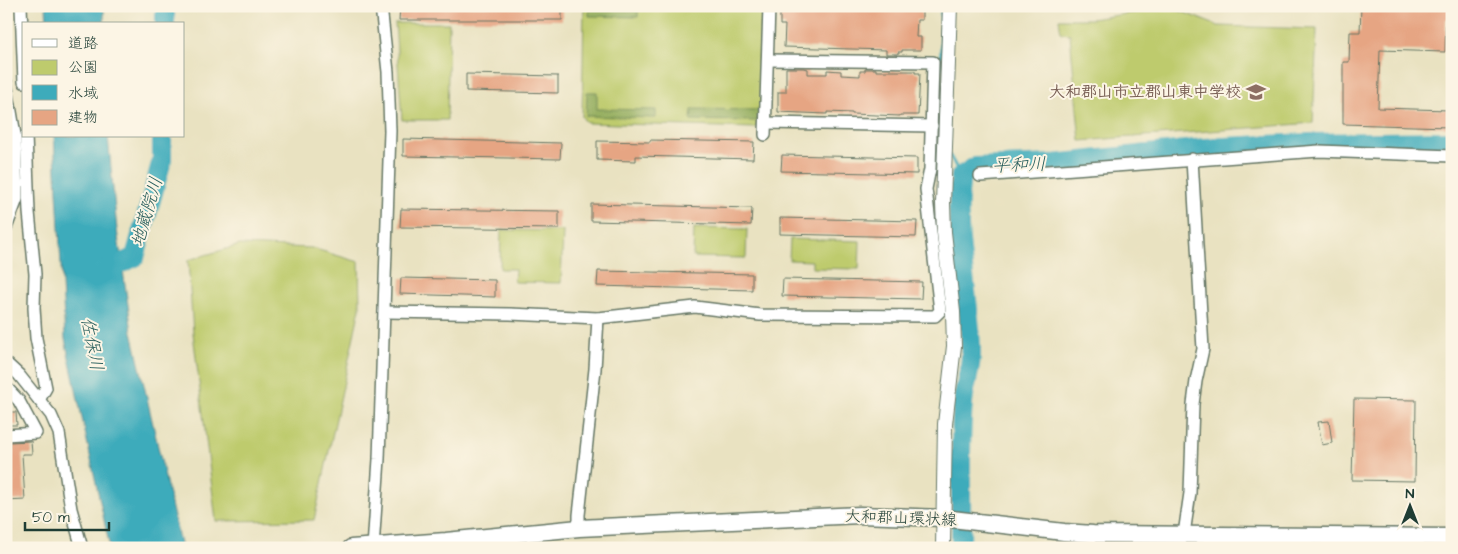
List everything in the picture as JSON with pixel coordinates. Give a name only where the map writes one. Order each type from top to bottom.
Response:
[{"type":"main road","name":"大和郡山環状線","points":[[351,548],[446,542],[579,528],[860,515],[957,520],[1064,532],[1452,537]]},
{"type":"street","points":[[21,6],[22,31]]},
{"type":"street","points":[[373,547],[385,312],[390,131],[388,72],[381,6]]},
{"type":"street","points":[[769,6],[766,129],[932,126]]},
{"type":"street","points":[[943,548],[957,520],[945,424],[954,346],[953,312],[944,232],[950,6]]},
{"type":"street","points":[[385,312],[510,314],[598,318],[695,307],[760,315],[936,316],[940,311],[926,189],[930,170],[933,62],[768,60]]},
{"type":"street","points":[[6,82],[15,135],[17,199],[6,228]]},
{"type":"street","points":[[26,138],[28,212],[35,274],[34,308],[36,338],[46,388],[39,400]]},
{"type":"street","points":[[980,176],[1319,151],[1452,156]]},
{"type":"street","points":[[1184,534],[1190,493],[1193,404],[1203,348],[1192,159]]},
{"type":"street","points":[[579,528],[595,369],[598,318]]},
{"type":"street","points":[[6,363],[39,400],[50,415],[59,433],[71,509],[82,548]]},
{"type":"street","points":[[6,387],[19,401],[36,433],[6,435]]},
{"type":"green space","points":[[584,6],[763,6],[761,121],[755,128],[587,123],[582,117]]},
{"type":"green space","points":[[589,6],[638,6],[638,17],[589,16]]},
{"type":"green space","points":[[1175,9],[1218,26],[1317,29],[1313,123],[1080,141],[1070,34],[1061,33],[1059,19],[1091,19]]},
{"type":"green space","points":[[395,23],[449,23],[447,120],[402,120]]},
{"type":"green space","points":[[587,92],[597,92],[597,109],[656,110],[656,118],[586,116]]},
{"type":"green space","points":[[692,109],[760,110],[760,121],[691,120]]},
{"type":"green space","points":[[694,228],[747,229],[746,258],[693,257]]},
{"type":"green space","points":[[501,230],[563,231],[561,283],[514,282],[515,269],[500,269]]},
{"type":"green space","points":[[790,239],[860,241],[859,269],[812,268],[812,261],[789,260]]},
{"type":"green space","points":[[240,245],[312,248],[359,262],[360,308],[314,520],[216,521],[193,333],[188,260]]},
{"type":"water","points":[[46,6],[104,6],[104,22],[47,22]]},
{"type":"water","name":"佐保川","points":[[54,138],[108,138],[117,230],[132,332],[181,548],[110,548],[65,339]]},
{"type":"building","points":[[400,6],[562,6],[562,20],[399,20]]},
{"type":"building","points":[[780,6],[847,6],[847,9],[866,9],[866,6],[899,9],[899,6],[922,7],[922,20],[917,20],[916,37],[921,37],[921,50],[902,50],[898,54],[886,54],[886,50],[784,47],[785,25],[780,25]]},
{"type":"building","points":[[1361,6],[1450,6],[1450,19],[1446,19],[1445,52],[1380,50],[1378,108],[1449,110],[1449,127],[1343,124],[1343,62],[1349,62],[1350,32],[1360,32]]},
{"type":"building","points":[[786,68],[808,69],[808,74],[827,74],[827,70],[841,71],[841,75],[860,76],[860,71],[865,71],[865,69],[876,69],[876,71],[915,71],[915,73],[920,73],[918,115],[778,112],[778,92],[786,92]]},
{"type":"building","points":[[466,74],[558,76],[558,93],[466,91]]},
{"type":"building","points":[[403,139],[561,143],[560,159],[403,156]]},
{"type":"building","points":[[650,140],[754,142],[753,159],[636,156],[636,161],[597,160],[597,141],[650,142]]},
{"type":"building","points":[[782,155],[917,158],[917,174],[781,171]]},
{"type":"building","points":[[591,204],[752,208],[751,225],[591,221]]},
{"type":"building","points":[[401,209],[559,211],[559,229],[400,227]]},
{"type":"building","points":[[780,218],[917,221],[916,237],[780,234]]},
{"type":"building","points":[[598,271],[752,274],[752,290],[597,286]]},
{"type":"building","points":[[401,278],[495,280],[495,297],[400,294]]},
{"type":"building","points":[[783,279],[922,282],[921,299],[782,296]]},
{"type":"building","points":[[1354,399],[1416,400],[1415,481],[1352,480]]},
{"type":"building","points":[[6,412],[16,412],[17,425],[6,425]]},
{"type":"building","points":[[1329,421],[1332,443],[1322,445],[1318,422]]},
{"type":"building","points":[[31,441],[32,454],[22,454],[25,500],[6,501],[6,448],[10,448],[10,442]]},
{"type":"waterway","name":"地蔵院川","points":[[165,6],[165,22]]},
{"type":"waterway","points":[[941,6],[941,68]]},
{"type":"waterway","name":"地蔵院川","points":[[98,274],[135,257],[162,160],[162,138]]},
{"type":"waterway","name":"平和川","points":[[961,548],[962,421],[971,354],[960,243],[959,198],[961,176],[975,167],[1053,164],[1205,148],[1309,143],[1452,141]]},
{"type":"waterway","points":[[950,156],[961,176]]},
{"type":"place","name":"大和郡山市立郡山東中学校","points":[[1256,92]]}]
